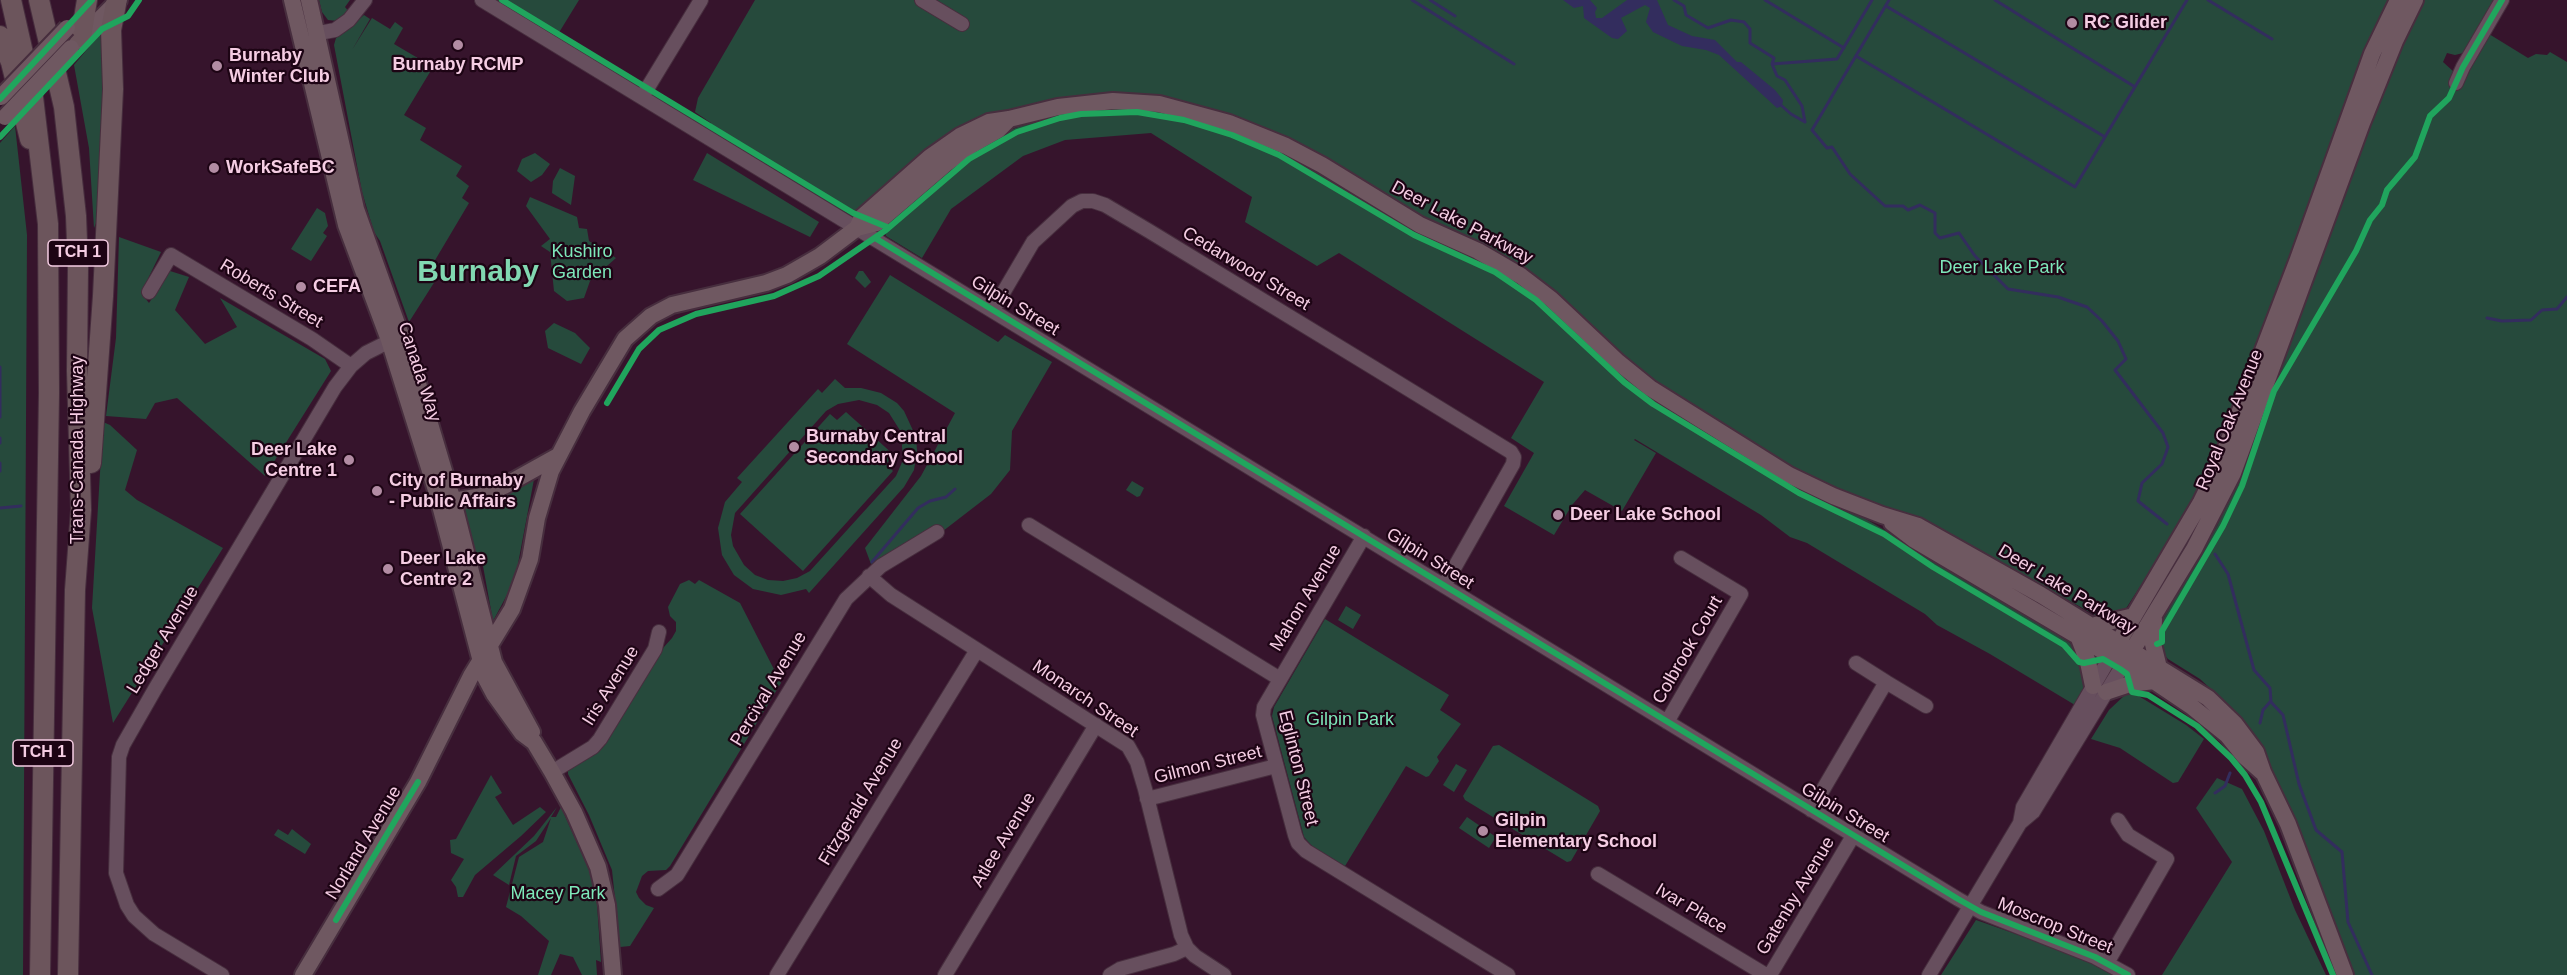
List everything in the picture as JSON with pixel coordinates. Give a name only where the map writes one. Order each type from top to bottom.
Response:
[{"type":"highway","name":"Trans-Canada Highway","points":[[11,0],[33,97],[46,188],[50,335],[40,975]]},
{"type":"highway","name":"Trans-Canada Highway","points":[[39,0],[64,107],[76,216],[81,510],[75,590],[68,975]]},
{"type":"highway","points":[[73,38],[89,2]]},
{"type":"highway","points":[[81,510],[91,467],[103,296],[112,89],[111,30],[117,2]]},
{"type":"highway","points":[[0,36],[10,62],[23,120],[46,188]]},
{"type":"main road","name":"Canada Way","points":[[292,0],[338,197],[346,225],[396,337],[480,661],[494,694],[522,733],[534,742]]},
{"type":"main road","name":"Canada Way","points":[[309,0],[356,209],[396,337],[453,501],[489,646],[494,662],[531,730],[534,742],[574,812],[598,867],[606,905],[613,975]]},
{"type":"main road","name":"Royal Oak Avenue","points":[[2356,120],[2372,54],[2398,0]]},
{"type":"main road","name":"Royal Oak Avenue","points":[[2121,653],[2154,616],[2194,549],[2233,473],[2304,261],[2356,120],[2415,0]]},
{"type":"main road","points":[[1,98],[117,2]]},
{"type":"main road","points":[[3,120],[73,38]]},
{"type":"main road","name":"Deer Lake Parkway","points":[[480,661],[509,615],[520,590],[530,559],[543,493],[558,456],[618,349],[634,329],[651,316],[672,305],[738,291],[787,275],[820,256],[857,228],[877,223],[947,163],[998,130],[1009,119],[1072,104],[1136,102],[1184,109],[1269,138],[1322,165],[1420,225],[1478,251],[1513,271],[1551,299],[1634,376],[1668,400],[1789,475],[1882,515],[1918,526],[2157,675],[2213,723],[2263,772],[2288,824],[2345,975]]},
{"type":"main road","name":"Royal Oak Avenue","points":[[2121,653],[2134,616],[2201,502],[2220,463],[2304,261]]},
{"type":"main road","points":[[453,501],[482,496],[558,456]]},
{"type":"main road","points":[[2134,616],[2085,631],[2088,662],[2100,689],[2130,684],[2157,675],[2153,644],[2154,616]]},
{"type":"main road","name":"Norland Avenue","points":[[303,975],[421,776],[480,661]]},
{"type":"main road","points":[[463,693],[494,694]]},
{"type":"street","points":[[318,33],[334,30],[350,20],[365,0]]},
{"type":"street","name":"Gilpin Street","points":[[482,0],[1970,906]]},
{"type":"street","points":[[642,97],[701,0]]},
{"type":"street","points":[[922,0],[962,24]]},
{"type":"street","points":[[2456,83],[2502,0]]},
{"type":"street","name":"Cedarwood Street","points":[[993,310],[1033,242],[1072,206],[1082,201],[1099,202],[1511,452],[1514,457],[1513,464],[1444,586]]},
{"type":"street","name":"Roberts Street","points":[[149,292],[171,255],[312,339],[351,366]]},
{"type":"street","name":"Ledger Avenue","points":[[222,975],[154,934],[134,916],[127,906],[116,873],[119,757],[123,745],[182,642],[329,396],[351,366],[366,352],[396,337]]},
{"type":"street","points":[[1029,525],[1280,679]]},
{"type":"street","name":"Percival Avenue","points":[[658,889],[677,875],[840,607],[852,592],[870,576],[904,551],[937,532]]},
{"type":"street","name":"Mahon Avenue","points":[[1280,679],[1364,536]]},
{"type":"street","name":"Colbrook Court","points":[[1667,722],[1741,594],[1681,558]]},
{"type":"street","name":"Monarch Street","points":[[870,576],[891,595],[1128,746],[1137,762],[1178,924],[1187,948]]},
{"type":"street","name":"Iris Avenue","points":[[552,772],[588,750],[600,739],[655,649],[659,632]]},
{"type":"street","name":"Fitzgerald Avenue","points":[[777,975],[977,650]]},
{"type":"street","name":"Royal Oak Avenue","points":[[1929,975],[2019,823],[2033,812],[2076,746],[2100,689],[2121,653]]},
{"type":"street","points":[[1856,663],[1926,706]]},
{"type":"street","name":"Eglinton Street","points":[[1280,679],[1263,711],[1295,835],[1302,848],[1508,975]]},
{"type":"street","points":[[1811,810],[1886,682]]},
{"type":"street","name":"Atlee Avenue","points":[[945,975],[1096,725]]},
{"type":"street","name":"Gilmon Street","points":[[1147,799],[1276,766]]},
{"type":"street","points":[[2107,963],[2168,859],[2128,835],[2118,820]]},
{"type":"street","name":"Gatenby Avenue","points":[[1768,975],[1853,836]]},
{"type":"street","name":"Ivar Place","points":[[1598,874],[1768,975]]},
{"type":"street","name":"Moscrop Street","points":[[1970,906],[2107,963],[2128,975]]},
{"type":"street","points":[[1110,975],[1120,969],[1174,954],[1187,948],[1224,975]]},
{"type":"green space","points":[[319,0],[350,0],[345,7],[349,12],[338,21],[328,20],[322,12]]},
{"type":"green space","points":[[491,0],[579,0],[555,39]]},
{"type":"green space","name":"Deer Lake Park","points":[[755,0],[915,0],[966,22],[967,19],[936,0],[2495,0],[2463,53],[2455,55],[2447,53],[2443,62],[2454,72],[2489,34],[2528,58],[2536,54],[2547,55],[2550,52],[2567,62],[2567,975],[2351,975],[2282,793],[2260,746],[2224,701],[2200,679],[2168,659],[2159,649],[2159,626],[2217,526],[2233,491],[2297,316],[2319,266],[2292,257],[2202,490],[2125,610],[2100,618],[2047,588],[1921,524],[1809,478],[1650,380],[1556,294],[1184,102],[1019,110],[857,212],[849,213],[833,207],[707,131],[711,123],[695,112],[698,98]]},
{"type":"green space","points":[[364,15],[370,19],[352,50],[372,18],[390,29],[395,22],[403,28],[394,44],[433,67],[404,115],[426,128],[420,140],[462,166],[456,176],[469,186],[462,198],[469,203],[428,272],[437,278],[409,322],[380,241],[374,232],[362,192],[334,45],[336,38]]},
{"type":"green space","points":[[100,34],[106,54],[103,152],[100,213],[94,228],[89,148],[74,65]]},
{"type":"green space","points":[[1083,109],[1160,110],[1266,143],[1530,288],[1607,360],[1852,511],[2006,601],[2070,643],[2077,651],[2086,684],[2075,705],[1937,625],[1925,614],[1807,543],[1790,537],[1761,515],[1635,439],[1656,453],[1622,511],[1585,490],[1572,505],[1554,535],[1504,506],[1534,453],[1511,438],[1544,382],[1339,253],[1317,266],[1245,222],[1252,197],[1151,133],[1065,140],[1023,156],[951,209],[922,258],[886,236],[884,226],[950,168],[1008,131],[1033,121]]},
{"type":"green space","points":[[15,126],[27,235],[23,975],[0,975],[0,143]]},
{"type":"green space","points":[[535,153],[550,164],[542,175],[531,182],[517,171],[522,159]]},
{"type":"green space","points":[[707,153],[819,222],[810,237],[693,180]]},
{"type":"green space","points":[[560,168],[575,176],[571,205],[552,193],[553,181]]},
{"type":"green space","name":"Kushiro Garden","points":[[530,197],[577,217],[579,228],[587,229],[589,241],[616,258],[590,281],[584,298],[567,301],[554,291],[550,252],[541,246],[550,239],[526,206]]},
{"type":"green space","points":[[317,208],[325,213],[328,226],[323,233],[327,236],[311,261],[291,249]]},
{"type":"green space","points":[[119,237],[161,252],[141,293],[149,303],[170,271],[189,277],[175,310],[205,344],[237,327],[220,298],[325,359],[331,371],[265,476],[177,398],[155,403],[146,419],[106,416],[116,338]]},
{"type":"green space","points":[[859,271],[863,271],[871,282],[865,288],[855,278]]},
{"type":"green space","points":[[890,275],[998,342],[1005,335],[1052,362],[1012,431],[1010,470],[991,494],[943,531],[939,526],[871,564],[865,548],[921,476],[955,413],[847,344]]},
{"type":"green space","points":[[554,323],[575,333],[590,348],[581,364],[548,348],[545,331]]},
{"type":"green space","points":[[835,379],[845,388],[861,388],[881,393],[897,403],[904,411],[916,437],[914,470],[904,487],[809,593],[806,589],[781,595],[753,589],[734,575],[722,555],[718,528],[725,502],[742,482],[737,478],[818,389],[822,393]],"holes":[[[859,400],[877,405],[889,413],[901,432],[903,460],[896,476],[810,571],[797,578],[783,581],[768,580],[755,575],[744,565],[733,546],[731,535],[735,513],[826,411],[838,404]]]},
{"type":"green space","points":[[846,412],[894,455],[886,464],[893,471],[803,571],[740,514],[830,414],[837,420]]},
{"type":"green space","points":[[103,422],[110,425],[137,450],[125,490],[137,500],[223,548],[113,723],[92,608]]},
{"type":"green space","points":[[535,474],[517,569],[508,593],[493,621],[483,566],[480,566],[475,552],[464,507]]},
{"type":"green space","points":[[1132,481],[1144,488],[1140,496],[1137,497],[1126,490]]},
{"type":"green space","points":[[689,580],[695,584],[699,580],[740,603],[781,683],[670,866],[666,870],[648,871],[642,876],[636,892],[646,905],[654,908],[630,946],[620,947],[612,870],[568,770],[601,749],[664,647],[672,638],[676,631],[676,622],[670,616],[668,607],[680,584]]},
{"type":"green space","points":[[1346,606],[1361,615],[1353,629],[1338,620]]},
{"type":"green space","name":"Gilpin Park","points":[[1325,619],[1449,695],[1440,710],[1461,724],[1437,757],[1439,761],[1429,776],[1426,777],[1406,766],[1345,866],[1312,846],[1304,837],[1272,716],[1274,707]]},
{"type":"green space","points":[[2126,694],[2137,695],[2186,725],[2204,739],[2178,782],[2173,783],[2120,748],[2091,739],[2109,710]]},
{"type":"green space","points":[[1499,745],[1598,806],[1600,811],[1571,861],[1567,862],[1465,800],[1463,796],[1493,746]]},
{"type":"green space","points":[[1456,764],[1467,770],[1454,792],[1443,785]]},
{"type":"green space","points":[[491,775],[502,793],[495,797],[513,825],[540,807],[546,812],[475,875],[463,897],[458,897],[456,887],[451,880],[464,859],[451,853],[450,840],[456,839]]},
{"type":"green space","points":[[2217,778],[2242,789],[2264,831],[2295,910],[2326,975],[2162,975],[2232,862],[2196,808]]},
{"type":"green space","name":"Macey Park","points":[[557,807],[551,817],[556,817],[561,807],[593,879],[601,962],[596,960],[597,975],[582,975],[573,957],[560,954],[551,975],[538,975],[549,941],[521,916],[506,907],[519,857],[543,842],[551,818],[536,841],[516,856],[509,885],[493,875],[534,836]]},
{"type":"green space","points":[[1467,817],[1496,837],[1489,848],[1459,828]]},
{"type":"green space","points":[[278,829],[288,835],[292,829],[311,844],[305,854],[274,835]]},
{"type":"green space","points":[[1976,920],[2081,957],[2117,975],[1941,975]]},
{"type":"shaded area","points":[[1563,0],[1590,0],[1597,8],[1596,18],[1602,18],[1627,0],[1657,0],[1668,25],[1692,36],[1715,40],[1737,62],[1741,62],[1775,90],[1783,100],[1782,106],[1777,108],[1719,55],[1682,46],[1653,32],[1646,22],[1650,8],[1645,5],[1621,18],[1627,31],[1618,39],[1612,38],[1584,18],[1583,6],[1574,8]]},
{"type":"waterway","points":[[1412,0],[1514,64]]},
{"type":"waterway","points":[[1430,0],[1455,16]]},
{"type":"waterway","points":[[1674,0],[1684,6],[1686,15],[1708,28],[1731,20],[1744,22],[1750,29],[1750,43],[1774,58],[1772,64],[1777,76],[1785,80],[1802,106],[1805,122]]},
{"type":"waterway","points":[[1765,0],[1844,48]]},
{"type":"waterway","points":[[1772,64],[1837,59],[1872,0]]},
{"type":"waterway","points":[[1889,0],[1812,130],[1827,148],[1832,147],[1850,174],[1885,206],[1903,206],[1908,210],[1920,205],[1935,213],[1935,233],[1940,238],[1959,233],[1975,256],[2008,289],[2058,297],[2087,307],[2102,321],[2118,341],[2126,359],[2115,370],[2163,433],[2168,447],[2162,464],[2142,483],[2138,501],[2167,524]]},
{"type":"waterway","points":[[1995,0],[2135,87]]},
{"type":"waterway","points":[[1856,56],[2075,187],[2187,0]]},
{"type":"waterway","points":[[2208,0],[2272,39]]},
{"type":"waterway","points":[[1886,6],[2105,137]]},
{"type":"waterway","points":[[1782,106],[1805,122]]},
{"type":"waterway","points":[[2487,318],[2502,321],[2531,320],[2542,310],[2557,309],[2567,297]]},
{"type":"waterway","points":[[0,367],[0,417]]},
{"type":"waterway","points":[[0,438],[0,443]]},
{"type":"waterway","points":[[0,463],[0,471]]},
{"type":"waterway","points":[[872,562],[918,508],[930,501],[946,497],[955,489]]},
{"type":"waterway","points":[[0,508],[21,506]]},
{"type":"waterway","points":[[2215,554],[2228,574],[2254,670],[2270,688],[2271,702],[2283,715],[2299,784],[2316,830],[2342,852],[2348,922],[2372,975]]},
{"type":"waterway","points":[[2260,723],[2263,710],[2270,702]]},
{"type":"waterway","points":[[2215,793],[2225,786],[2230,773]]},
{"type":"cycle path","points":[[0,99],[92,0]]},
{"type":"cycle path","points":[[0,137],[102,29],[128,16],[139,0]]},
{"type":"cycle path","points":[[502,0],[853,213],[887,227]]},
{"type":"cycle path","points":[[2157,644],[2162,642],[2162,631],[2223,526],[2242,486],[2274,391],[2356,251],[2370,220],[2382,205],[2387,190],[2415,157],[2430,116],[2449,98],[2463,67],[2502,0]]},
{"type":"cycle path","points":[[607,403],[639,349],[659,330],[696,314],[774,296],[819,276],[886,230],[969,159],[1017,132],[1060,118],[1081,114],[1137,112],[1184,120],[1232,135],[1279,155],[1414,235],[1495,272],[1536,300],[1624,382],[1653,404],[1799,493],[1884,534],[1933,567],[2064,645],[2079,662],[2103,659],[2120,669],[2127,674],[2132,692],[2148,695],[2197,726],[2231,758],[2245,775],[2261,802],[2333,975]]},
{"type":"cycle path","points":[[875,238],[1958,899],[1981,912],[2095,957],[2128,975]]},
{"type":"cycle path","points":[[336,920],[418,782]]},
{"type":"place","name":"RC Glider","points":[[2072,23]]},
{"type":"place","name":"Burnaby RCMP","points":[[458,45]]},
{"type":"place","name":"Burnaby Winter Club","points":[[217,66]]},
{"type":"place","name":"WorkSafeBC","points":[[214,168]]},
{"type":"place","name":"CEFA","points":[[301,287]]},
{"type":"place","name":"Burnaby Central Secondary School","points":[[794,447]]},
{"type":"place","name":"Deer Lake Centre 1","points":[[349,460]]},
{"type":"place","name":"City of Burnaby - Public Affairs","points":[[377,491]]},
{"type":"place","name":"Deer Lake School","points":[[1558,515]]},
{"type":"place","name":"Deer Lake Centre 2","points":[[388,569]]},
{"type":"place","name":"Gilpin Elementary School","points":[[1483,831]]},
{"type":"district","name":"Burnaby","points":[[478,273]]}]
